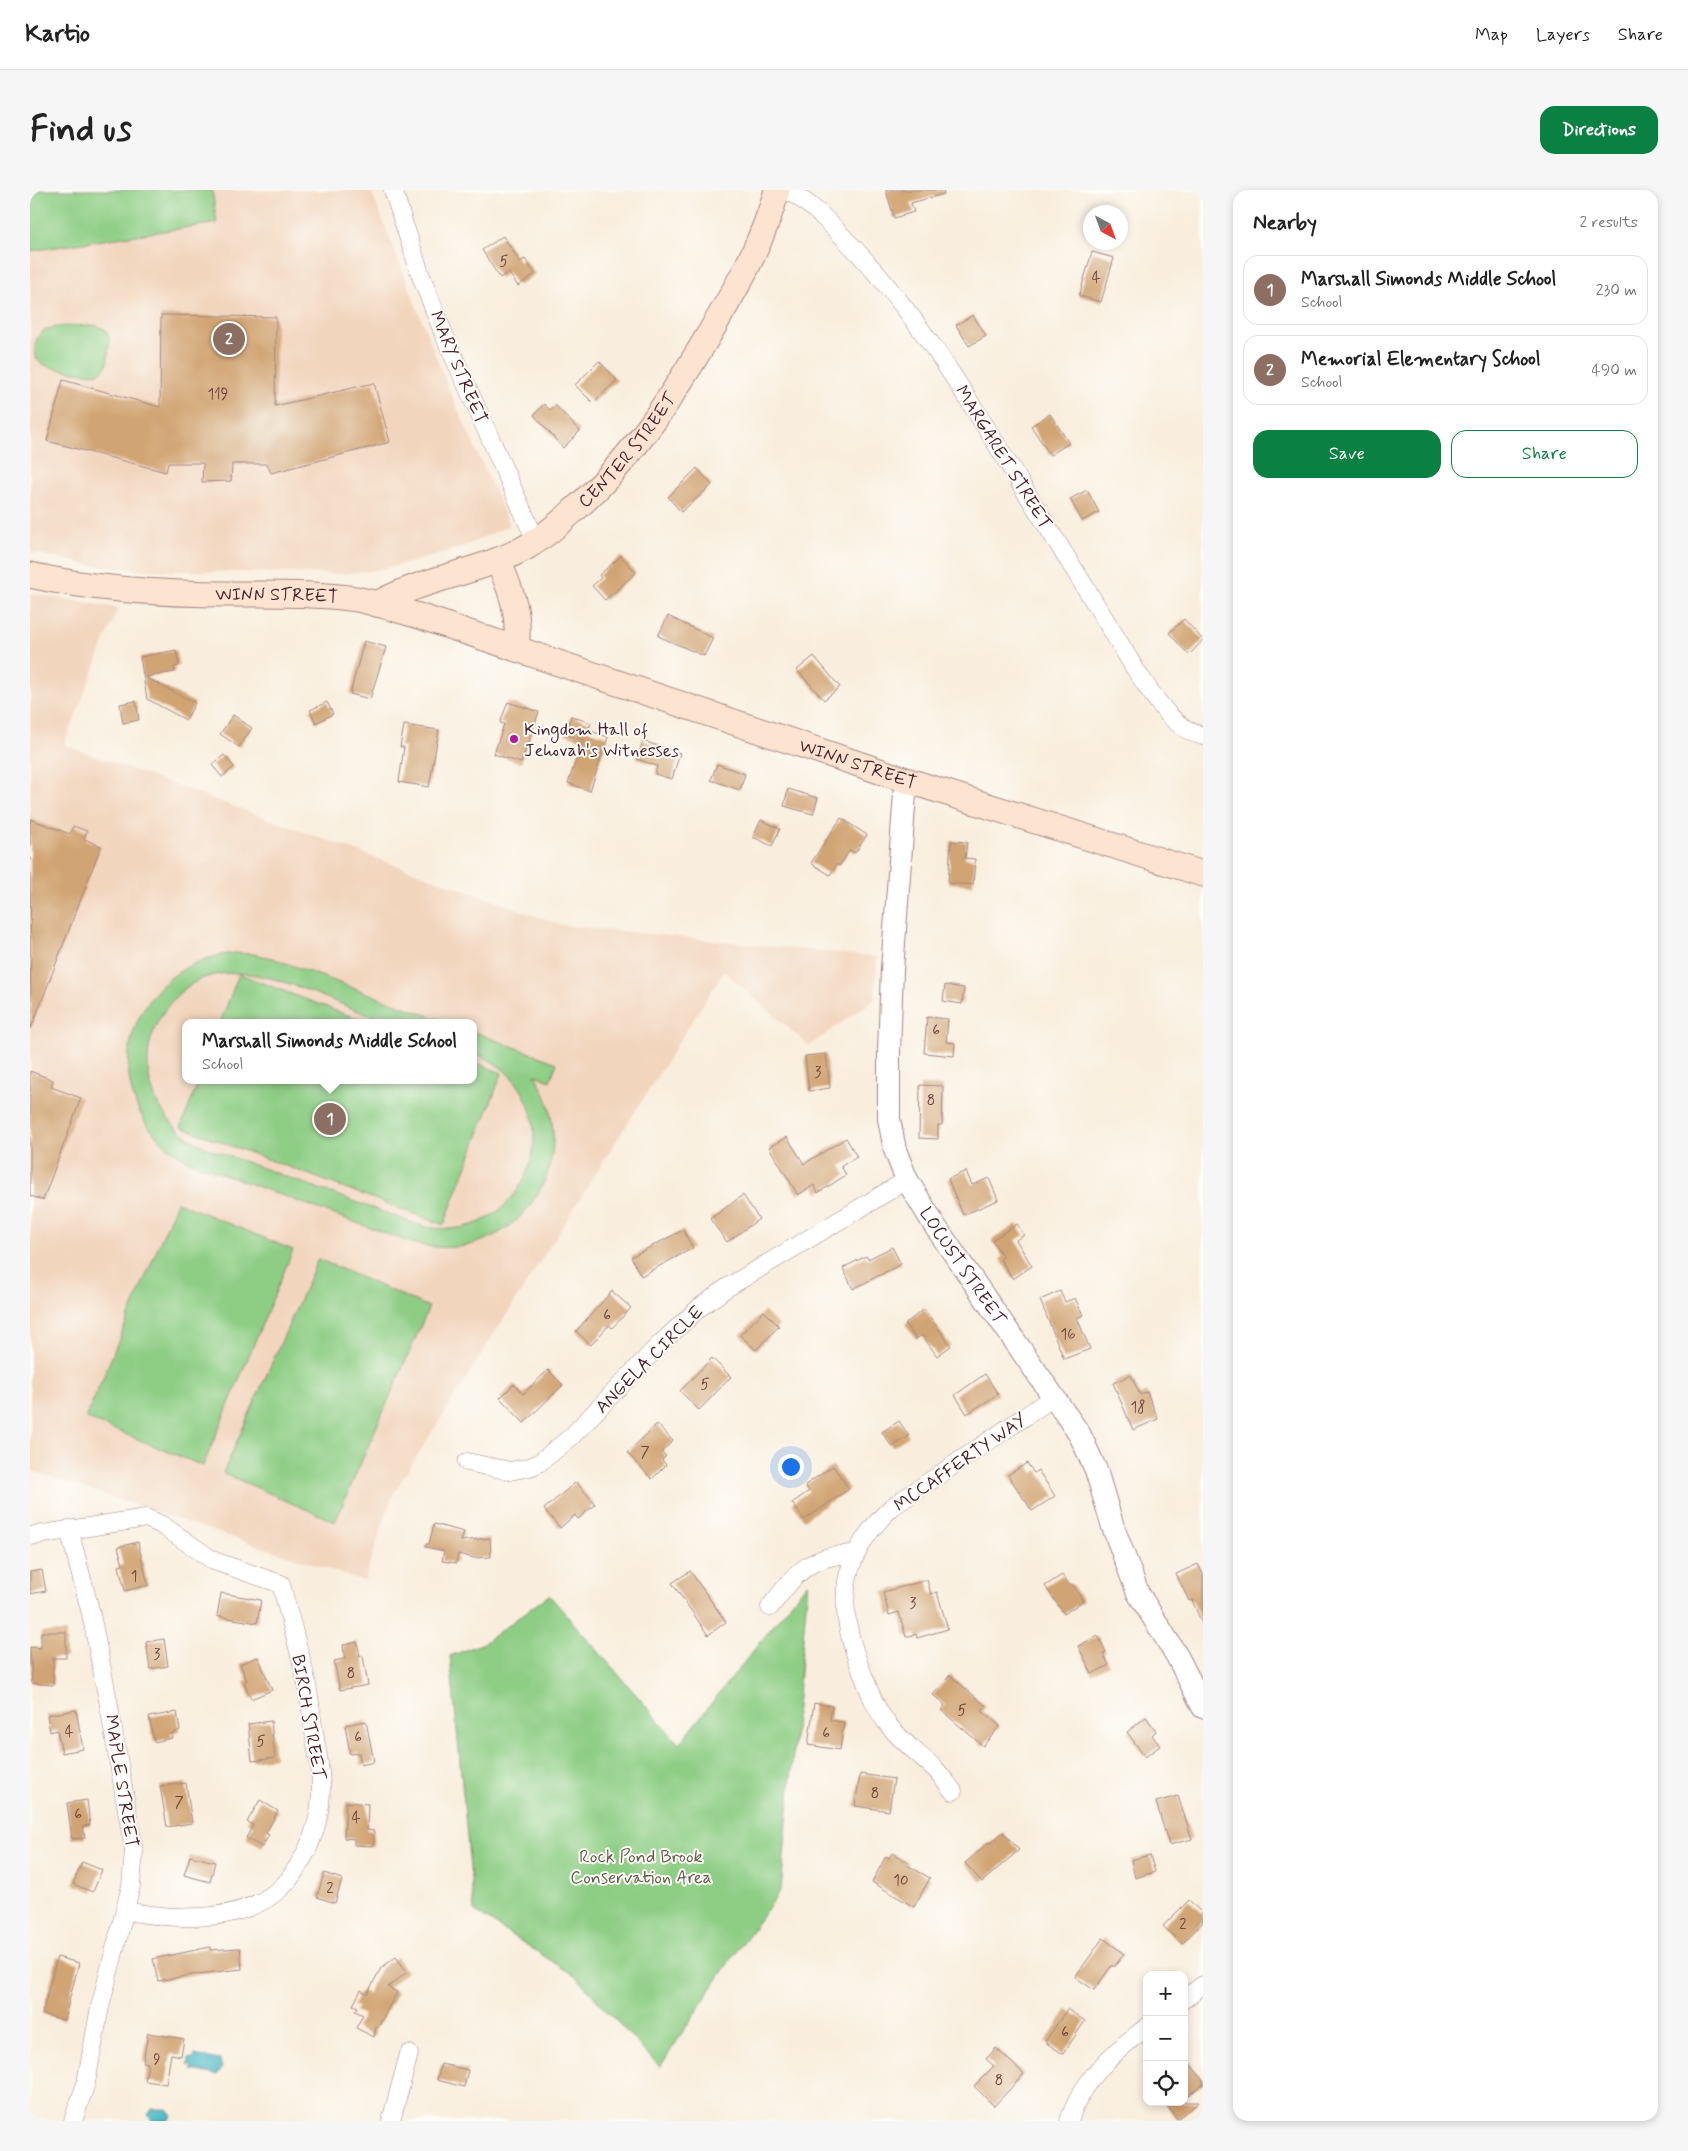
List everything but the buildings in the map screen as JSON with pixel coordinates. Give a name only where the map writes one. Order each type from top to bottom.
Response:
[{"type":"main road","name":"CENTER STREET","points":[[377,604],[413,587],[498,560],[536,541],[608,478],[638,444],[662,410],[707,337],[754,254],[764,232],[777,190]]},
{"type":"main road","points":[[498,560],[516,607],[518,621],[516,649]]},
{"type":"main road","name":"WINN STREET","points":[[30,575],[78,585],[134,591],[299,594],[356,599],[377,604],[906,780],[1203,874]]},
{"type":"street","name":"MARY STREET","points":[[393,190],[445,337],[536,541]]},
{"type":"street","name":"MARGARET STREET","points":[[786,190],[807,204],[836,230],[872,268],[906,310],[940,356],[985,426],[1137,672],[1176,722],[1192,733],[1203,736]]},
{"type":"street","name":"LOCUST STREET","points":[[906,780],[892,970],[888,1098],[893,1142],[907,1180],[935,1226],[1055,1396],[1080,1435],[1092,1459],[1113,1527],[1138,1593],[1177,1656],[1203,1707]]},
{"type":"street","name":"ANGELA CIRCLE","points":[[467,1462],[510,1471],[530,1468],[540,1463],[571,1437],[660,1344],[699,1308],[728,1287],[907,1180]]},
{"type":"street","name":"MCCAFFERTY WAY","points":[[953,1791],[935,1768],[901,1740],[878,1710],[849,1639],[845,1614],[846,1584],[856,1554],[872,1530],[892,1507],[1055,1396]]},
{"type":"street","name":"BIRCH STREET","points":[[69,1529],[146,1518],[162,1524],[214,1561],[281,1584],[306,1680],[320,1772],[320,1809],[308,1846],[293,1875],[282,1887],[267,1898],[245,1908],[216,1915],[180,1918],[125,1911]]},
{"type":"street","points":[[30,1536],[69,1529]]},
{"type":"street","name":"MAPLE STREET","points":[[69,1529],[94,1633],[132,1834],[134,1863],[125,1911],[100,2007],[86,2083],[73,2121]]},
{"type":"street","points":[[770,1607],[793,1578],[819,1559],[836,1554],[856,1554]]},
{"type":"street","points":[[1188,1996],[1203,1985]]},
{"type":"street","points":[[1068,2121],[1077,2101],[1096,2072],[1121,2047],[1143,2030]]},
{"type":"street","points":[[391,2121],[409,2054]]},
{"type":"shaded area","points":[[30,190],[371,190],[447,385],[510,525],[463,547],[409,563],[377,570],[339,574],[138,570],[90,565],[30,552]]},
{"type":"shaded area","points":[[30,593],[118,608],[64,745],[561,925],[877,957],[875,999],[809,1046],[724,971],[393,1494],[364,1581],[30,1470]]},
{"type":"green space","points":[[30,190],[212,190],[217,223],[30,251]]},
{"type":"green space","points":[[95,325],[105,329],[109,338],[107,363],[101,372],[94,374],[69,371],[45,365],[38,360],[35,351],[36,341],[45,330],[62,326]]},
{"type":"green space","points":[[235,953],[254,954],[272,958],[437,1019],[382,1019],[302,988],[270,978],[239,973],[210,976],[184,989],[161,1016],[150,1042],[148,1070],[156,1099],[167,1117],[189,1138],[207,1148],[416,1224],[455,1228],[488,1218],[513,1196],[529,1167],[534,1135],[528,1102],[508,1074],[477,1055],[477,1033],[557,1063],[550,1081],[535,1075],[550,1110],[553,1144],[546,1177],[530,1205],[507,1228],[477,1243],[443,1248],[406,1241],[196,1164],[162,1141],[140,1112],[129,1079],[130,1044],[142,1012],[164,984],[195,963]]},
{"type":"green space","points":[[239,974],[357,1019],[222,1019]]},
{"type":"green space","points":[[477,1063],[502,1073],[444,1225],[181,1127],[197,1084],[477,1084]]},
{"type":"green space","points":[[177,1202],[293,1250],[203,1466],[86,1418]]},
{"type":"green space","points":[[318,1259],[429,1307],[335,1522],[223,1473]]},
{"type":"green space","name":"Rock Pond Brook Conservation Area","points":[[808,1582],[781,1890],[724,1969],[660,2067],[578,1978],[474,1911],[450,1656],[484,1643],[549,1595],[679,1744]]},
{"type":"water","points":[[194,2055],[220,2060],[222,2068],[217,2075],[191,2070],[192,2066],[188,2065],[189,2058],[193,2059]]},
{"type":"water","points":[[152,2109],[167,2109],[172,2115],[168,2121],[152,2121],[148,2115]]},
{"type":"place","name":"Memorial Elementary School","points":[[229,339]]},
{"type":"place","name":"Kingdom Hall of Jehovah's Witnesses","points":[[514,739]]},
{"type":"place","name":"Marshall Simonds Middle School","points":[[330,1119]]}]
